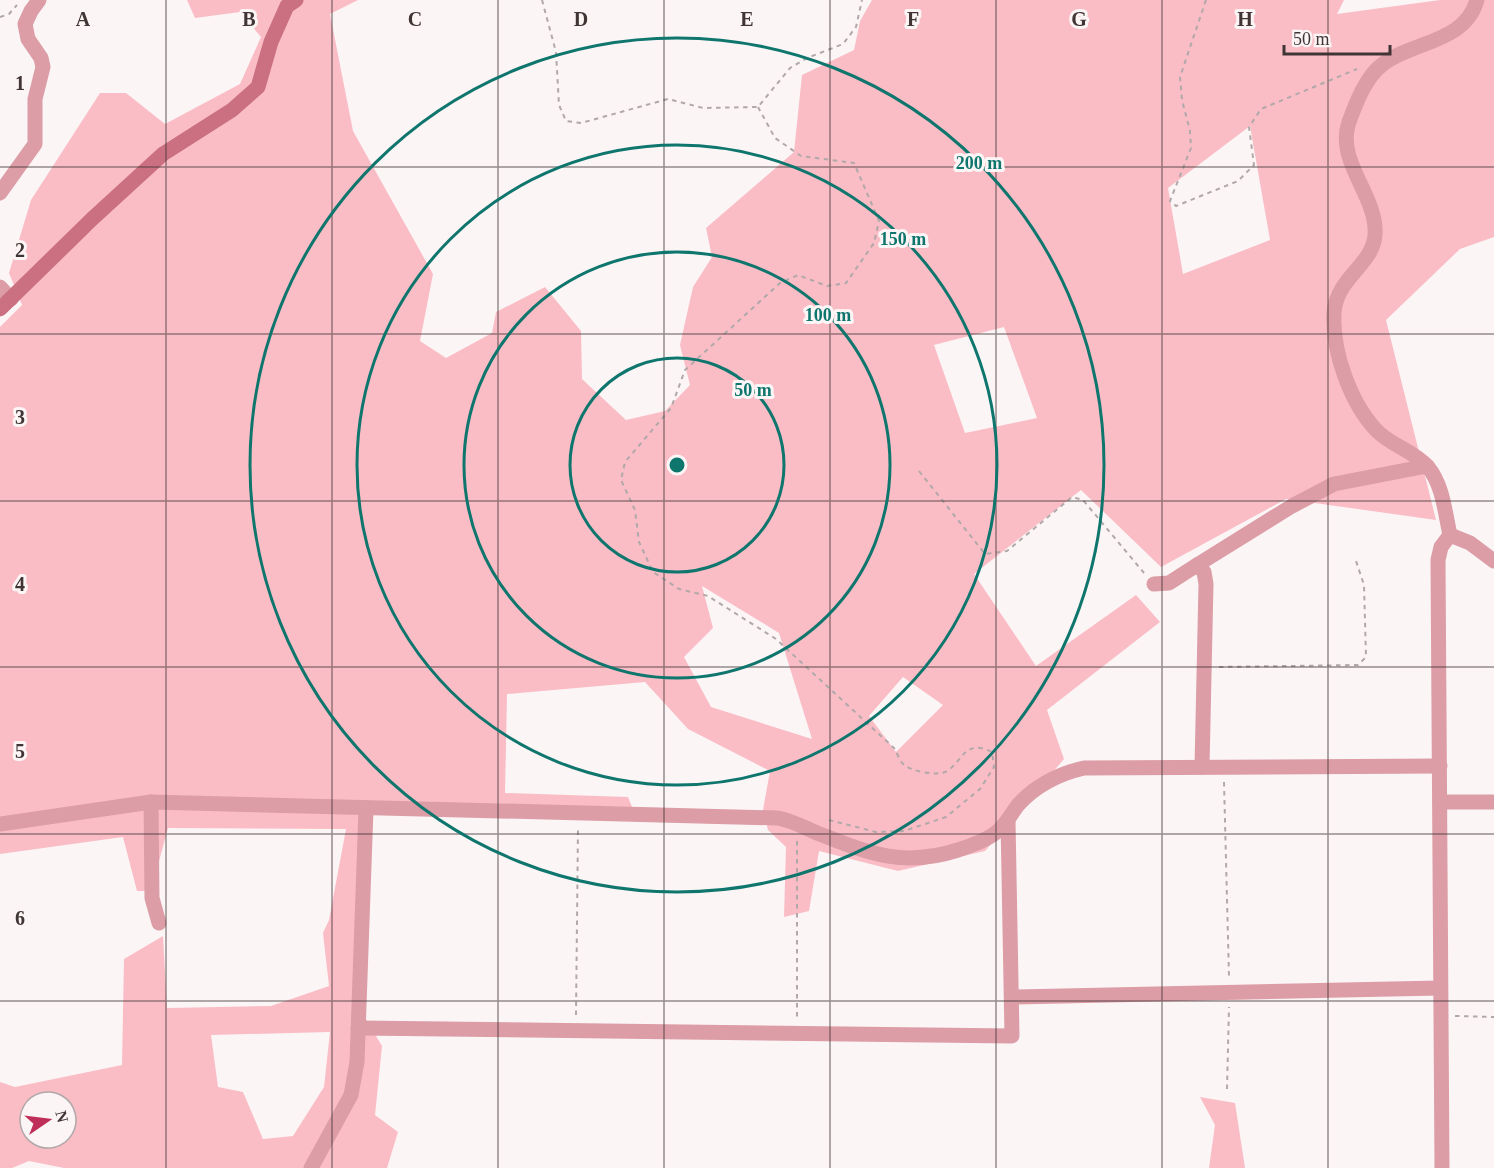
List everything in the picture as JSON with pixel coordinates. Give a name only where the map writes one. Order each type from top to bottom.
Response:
[{"type":"street","points":[[0,193],[35,144],[35,99],[43,67],[41,58],[28,39],[25,24],[30,10],[39,0]]},
{"type":"street","points":[[0,287],[5,304],[163,154],[232,110],[258,87],[271,42],[287,6],[296,0]]},
{"type":"street","points":[[1442,1168],[1438,560],[1441,547],[1450,535],[1440,489],[1427,466],[1377,430],[1353,398],[1335,346],[1334,311],[1342,285],[1369,254],[1375,235],[1373,217],[1346,143],[1348,124],[1370,77],[1383,64],[1449,35],[1463,24],[1477,0]]},
{"type":"street","points":[[1154,584],[1169,583],[1292,506],[1334,484],[1427,466]]},
{"type":"street","points":[[1450,535],[1470,543],[1494,561]]},
{"type":"street","points":[[1197,565],[1204,572],[1206,584],[1202,767]]},
{"type":"street","points":[[0,824],[151,802],[778,818],[794,822],[853,847],[891,858],[914,859],[937,856],[975,844],[996,833],[1008,821],[1016,807],[1035,788],[1065,772],[1084,768],[1440,766]]},
{"type":"street","points":[[1440,801],[1494,802]]},
{"type":"street","points":[[151,802],[152,898],[159,923]]},
{"type":"street","points":[[311,1168],[351,1095],[357,1062],[366,809]]},
{"type":"street","points":[[358,1028],[1012,1036],[1008,821]]},
{"type":"street","points":[[1012,997],[1440,988]]},
{"type":"path","points":[[0,16],[9,14],[21,0]]},
{"type":"path","points":[[542,0],[556,52],[559,105],[566,121],[582,123],[668,99],[703,108],[758,107],[790,68],[807,57],[843,44],[856,27],[862,0]]},
{"type":"path","points":[[1206,0],[1180,77],[1182,100],[1191,131],[1191,148],[1170,201],[1176,206],[1238,181],[1254,165],[1249,128],[1261,110],[1351,70],[1383,64]]},
{"type":"path","points":[[758,107],[775,138],[801,156],[854,163],[879,221],[874,243],[846,283],[826,286],[798,275],[780,283],[685,370],[671,408],[625,462],[621,480],[635,510],[639,542],[653,572],[679,589],[708,596],[776,639],[894,748],[904,765],[927,773],[945,772],[968,750],[983,748],[992,753],[994,767],[980,789],[946,817],[904,831],[876,832],[821,818]]},
{"type":"path","points":[[919,471],[985,554],[1007,552],[1072,497],[1083,500],[1154,584]]},
{"type":"path","points":[[1204,667],[1358,665],[1366,657],[1364,585],[1356,561]]},
{"type":"path","points":[[1223,767],[1230,992],[1227,1089]]},
{"type":"path","points":[[576,1030],[578,814]]},
{"type":"path","points":[[794,822],[798,847],[797,1033]]},
{"type":"path","points":[[1440,1016],[1494,1017]]},
{"type":"shaded area","points":[[187,0],[358,0],[330,14],[353,131],[433,274],[420,341],[446,358],[492,333],[496,312],[545,287],[581,331],[582,379],[626,420],[665,411],[690,385],[680,345],[693,287],[712,257],[706,228],[794,152],[802,75],[854,50],[860,21],[872,0],[1344,0],[1337,14],[1440,0],[1494,0],[1494,237],[1460,249],[1386,320],[1436,520],[1286,499],[1161,567],[1081,490],[974,574],[1036,666],[1136,595],[1160,622],[1047,710],[1064,759],[985,851],[898,871],[819,851],[809,911],[784,917],[786,847],[768,830],[763,810],[770,771],[688,729],[645,682],[507,694],[505,793],[628,797],[632,807],[367,804],[358,1006],[382,1046],[375,1115],[398,1132],[387,1168],[64,1168],[29,1161],[12,1168],[0,1168],[0,1082],[15,1087],[122,1065],[124,959],[163,936],[167,1008],[271,1006],[329,986],[323,933],[329,920],[346,829],[168,828],[151,891],[137,891],[123,837],[0,854],[0,327],[22,305],[9,273],[31,200],[100,93],[126,93],[165,124],[240,84],[261,37],[240,12],[195,18]],"holes":[[[1250,126],[1270,240],[1183,274],[1168,188]],[[1004,327],[1037,418],[965,433],[934,345]],[[702,586],[779,633],[812,739],[711,707],[684,657],[713,628]],[[903,677],[943,705],[896,752],[869,716]],[[330,1032],[324,1087],[293,1136],[263,1139],[243,1092],[218,1087],[211,1035]]]},
{"type":"shaded area","points":[[1200,1097],[1235,1103],[1245,1168],[1209,1168],[1215,1125]]}]
